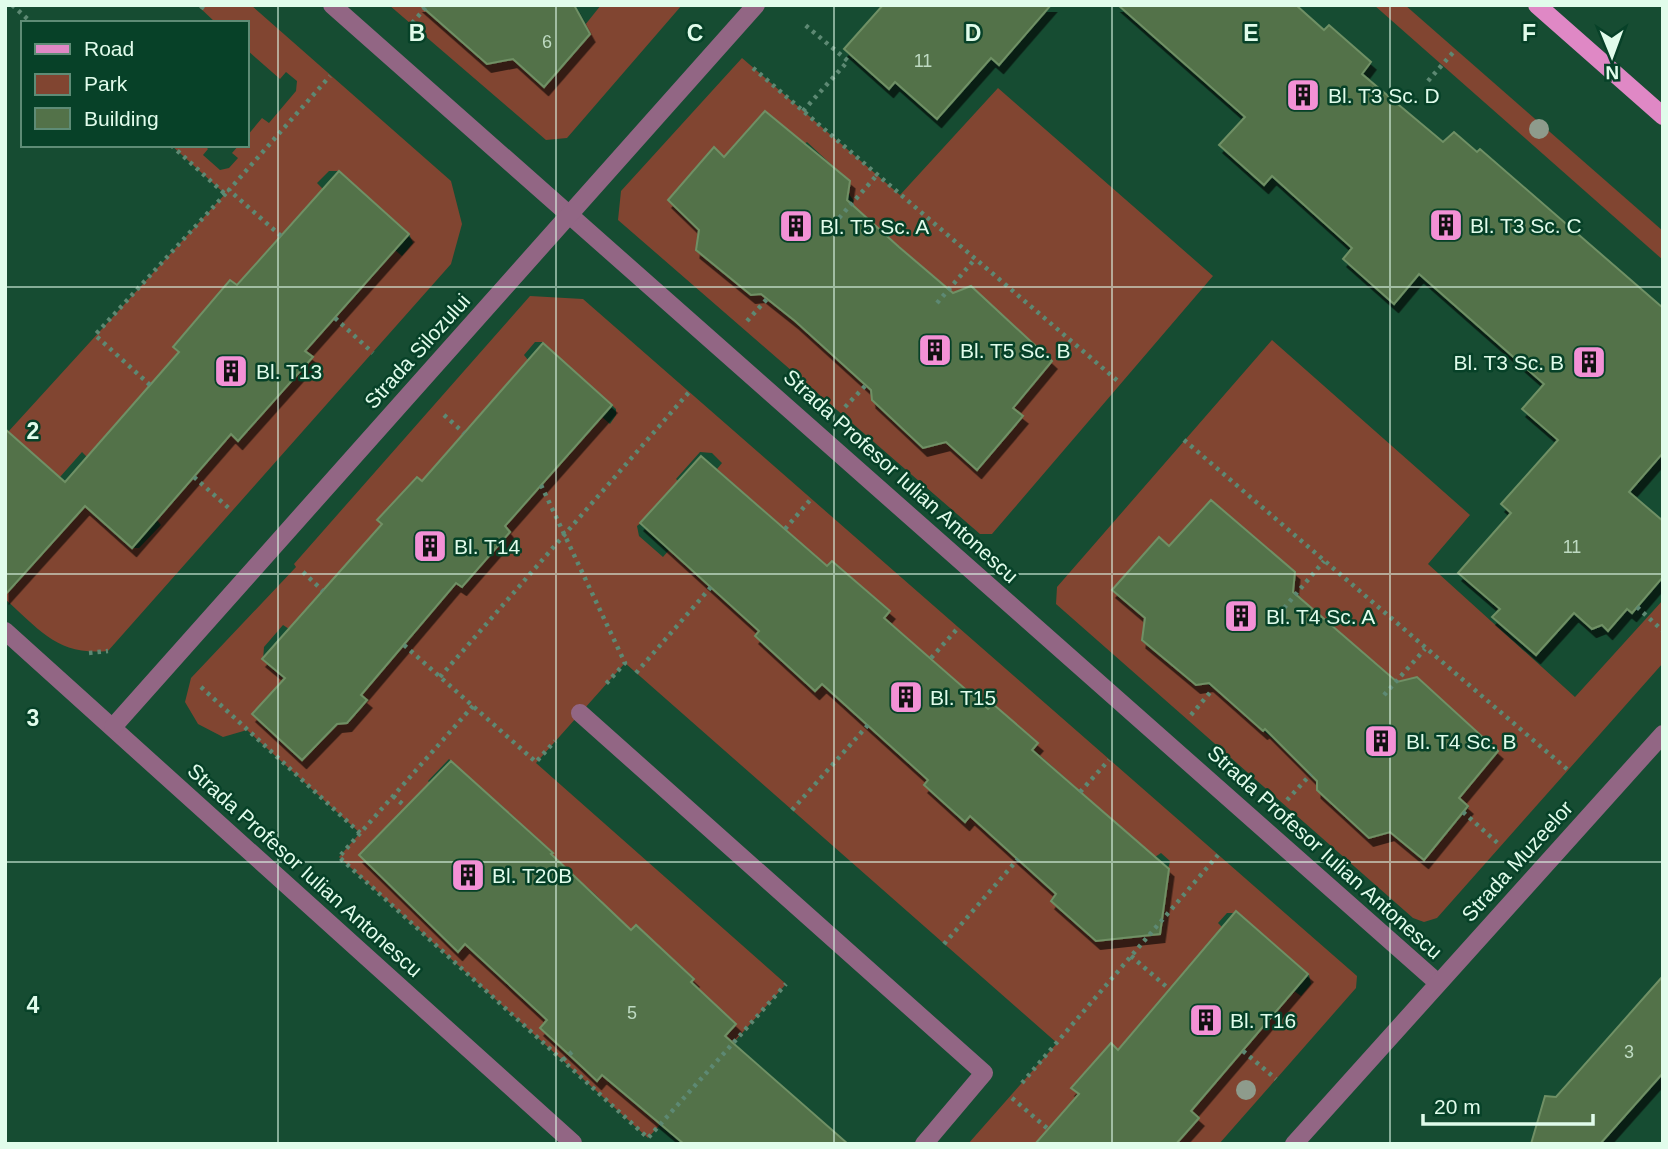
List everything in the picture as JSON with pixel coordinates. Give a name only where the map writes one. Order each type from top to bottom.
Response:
[{"type":"main road","points":[[1537,5],[1663,116]]},
{"type":"street","name":"Strada Profesor Iulian Antonescu","points":[[332,5],[1438,983]]},
{"type":"street","name":"Strada Silozului","points":[[113,727],[756,5]]},
{"type":"street","name":"Strada Profesor Iulian Antonescu","points":[[5,631],[573,1143]]},
{"type":"street","points":[[580,713],[984,1073],[924,1144]]},
{"type":"street","name":"Strada Muzeelor","points":[[1294,1144],[1663,734]]},
{"type":"path","points":[[12,5],[30,21]]},
{"type":"path","points":[[410,24],[428,5]]},
{"type":"path","points":[[803,111],[848,61],[804,24]]},
{"type":"path","points":[[1428,81],[1456,50]]},
{"type":"path","points":[[752,67],[1119,382]]},
{"type":"path","points":[[150,385],[95,335],[330,76]]},
{"type":"path","points":[[172,147],[281,236]]},
{"type":"path","points":[[839,218],[877,175]]},
{"type":"path","points":[[937,303],[975,259]]},
{"type":"path","points":[[742,327],[767,299]]},
{"type":"path","points":[[335,318],[373,353]]},
{"type":"path","points":[[840,412],[866,385]]},
{"type":"path","points":[[440,677],[690,391]]},
{"type":"path","points":[[433,406],[464,433]]},
{"type":"path","points":[[1184,440],[1568,770]]},
{"type":"path","points":[[194,477],[232,511]]},
{"type":"path","points":[[541,485],[625,663]]},
{"type":"path","points":[[785,529],[811,499]]},
{"type":"path","points":[[1284,608],[1324,561]]},
{"type":"path","points":[[296,566],[323,590]]},
{"type":"path","points":[[636,673],[711,587]]},
{"type":"path","points":[[1637,607],[1663,631]]},
{"type":"path","points":[[931,658],[958,628]]},
{"type":"path","points":[[404,645],[536,762]]},
{"type":"path","points":[[1384,695],[1425,649]]},
{"type":"path","points":[[191,678],[360,834]]},
{"type":"path","points":[[1187,719],[1213,689]]},
{"type":"path","points":[[473,706],[340,856],[648,1138],[786,984]]},
{"type":"path","points":[[792,810],[868,726]]},
{"type":"path","points":[[1080,792],[1109,760]]},
{"type":"path","points":[[1283,804],[1311,774]]},
{"type":"path","points":[[393,796],[406,807]]},
{"type":"path","points":[[1463,812],[1501,846]]},
{"type":"path","points":[[1002,1106],[1218,855]]},
{"type":"path","points":[[944,944],[1018,859]]},
{"type":"path","points":[[1130,956],[1169,989]]},
{"type":"path","points":[[563,1060],[573,1051]]},
{"type":"path","points":[[1243,1051],[1276,1079]]},
{"type":"path","points":[[1010,1097],[1048,1129]]},
{"type":"green space","points":[[197,5],[251,5],[451,181],[462,224],[451,264],[108,651],[76,649],[51,638],[5,599],[5,564],[16,573],[25,574],[33,565],[26,559],[88,502],[132,548],[139,548],[161,525],[157,520],[231,434],[239,441],[312,357],[305,351],[395,250],[402,256],[413,243],[409,234],[339,171],[329,171],[317,183],[323,189],[237,285],[230,280],[173,346],[179,352],[87,457],[82,452],[60,477],[8,432],[225,194],[173,147],[206,147],[208,149],[203,155],[220,170],[229,168],[238,158],[232,153],[237,147],[248,147],[248,135],[262,118],[269,123],[296,91],[297,81],[286,72],[280,79],[248,51],[248,21],[214,21]]},
{"type":"green space","points":[[389,5],[435,5],[507,52],[538,82],[549,81],[590,35],[585,25],[601,5],[682,5],[567,138],[546,140]]},
{"type":"green space","points":[[1374,5],[1405,5],[1663,231],[1663,260]]},
{"type":"green space","points":[[742,58],[900,195],[998,88],[1213,276],[992,534],[980,534],[618,220],[621,191]],"holes":[[[765,111],[803,145],[807,142],[849,181],[848,193],[854,201],[839,218],[856,209],[955,295],[971,287],[1052,360],[1013,408],[1022,416],[982,465],[972,466],[941,434],[923,448],[872,400],[871,390],[860,379],[774,302],[761,294],[751,295],[697,250],[721,231],[672,204],[672,195],[714,148],[724,157]]]},
{"type":"green space","points":[[530,296],[583,299],[1357,976],[1356,988],[1219,1144],[1176,1144],[1198,1118],[1191,1111],[1294,991],[1301,996],[1311,984],[1309,975],[1237,913],[1227,913],[1218,923],[1224,929],[1118,1050],[1110,1044],[1072,1088],[1079,1094],[1036,1144],[968,1144],[1057,1043],[625,663],[536,763],[786,984],[648,1138],[339,857],[360,833],[247,730],[223,737],[198,724],[185,702],[191,678],[296,567],[294,564]],"holes":[[[535,342],[542,342],[616,409],[616,415],[610,424],[602,417],[505,526],[510,532],[462,587],[456,583],[361,695],[367,700],[347,723],[337,724],[302,761],[252,714],[285,680],[263,660],[264,647],[283,625],[289,629],[382,524],[377,519],[405,491],[422,481],[528,360],[524,355]],[[700,452],[712,453],[722,463],[717,469],[827,566],[832,561],[889,610],[884,618],[1155,857],[1161,853],[1170,861],[1160,881],[1096,940],[1051,901],[1056,894],[970,816],[964,822],[924,785],[928,780],[822,684],[755,636],[759,631],[669,550],[663,557],[639,536],[637,526],[686,489],[676,479]],[[449,759],[457,766],[487,815],[499,803],[518,821],[514,827],[526,838],[531,833],[553,852],[541,864],[569,875],[592,891],[610,912],[624,938],[636,925],[694,978],[683,991],[706,997],[736,1024],[723,1038],[608,1068],[597,1080],[541,1028],[547,1020],[471,938],[457,951],[408,904],[420,891],[368,859],[365,861],[359,855],[434,788],[428,781]]]},
{"type":"green space","points":[[1272,340],[1470,515],[1428,564],[1575,697],[1663,600],[1663,663],[1437,918],[1424,922],[1413,918],[1056,604],[1057,587]],"holes":[[[1211,501],[1295,572],[1294,583],[1289,589],[1400,686],[1417,677],[1498,751],[1459,798],[1469,807],[1428,855],[1418,856],[1387,823],[1369,837],[1317,790],[1317,780],[1307,769],[1219,692],[1207,684],[1196,685],[1142,641],[1143,632],[1154,621],[1117,595],[1116,585],[1159,538],[1169,546]]]},
{"type":"building","points":[[420,5],[574,5],[590,34],[544,87],[513,59],[487,64]]},
{"type":"building","points":[[883,5],[1051,5],[999,65],[991,58],[937,119],[895,82],[889,89],[844,49]]},
{"type":"building","points":[[1118,5],[1296,5],[1324,30],[1329,25],[1371,62],[1362,74],[1443,142],[1454,132],[1477,152],[1480,149],[1663,308],[1663,453],[1629,492],[1663,521],[1663,577],[1632,613],[1627,609],[1608,631],[1602,625],[1592,629],[1574,613],[1536,655],[1492,617],[1500,609],[1458,573],[1511,513],[1501,504],[1558,440],[1522,409],[1544,384],[1419,274],[1394,304],[1343,259],[1352,248],[1272,176],[1264,185],[1219,145],[1245,117]]},
{"type":"building","points":[[765,111],[850,181],[847,200],[899,247],[953,293],[971,286],[1052,361],[1013,408],[1023,416],[977,470],[946,442],[923,448],[872,400],[871,390],[795,321],[761,294],[751,295],[696,250],[699,230],[668,200],[714,147],[724,157]]},
{"type":"building","name":"Bl. T13","points":[[339,171],[409,234],[305,351],[313,357],[238,441],[231,434],[132,548],[85,506],[5,595],[5,429],[65,482],[179,352],[173,347],[230,280],[237,285]]},
{"type":"building","name":"Bl. T14","points":[[543,343],[612,405],[505,526],[510,532],[462,587],[456,583],[361,695],[367,700],[347,723],[337,724],[302,760],[252,714],[285,678],[262,659],[382,524],[377,520],[417,477],[422,481]]},
{"type":"building","name":"Bl. T15","points":[[701,456],[827,566],[832,561],[890,611],[884,618],[988,709],[993,704],[1038,743],[1032,750],[1169,869],[1160,934],[1096,941],[1051,901],[1056,894],[970,816],[965,822],[924,785],[928,780],[822,684],[815,691],[755,636],[759,631],[640,523]]},
{"type":"building","points":[[1211,500],[1295,572],[1293,592],[1397,682],[1417,677],[1498,751],[1459,798],[1468,806],[1424,860],[1390,832],[1369,838],[1317,790],[1317,781],[1265,729],[1263,731],[1209,683],[1196,685],[1142,640],[1145,618],[1112,590],[1159,537],[1169,546]]},
{"type":"building","points":[[451,761],[553,853],[551,854],[631,930],[636,925],[694,979],[691,982],[736,1024],[725,1036],[848,1144],[684,1144],[602,1075],[597,1081],[540,1028],[547,1020],[465,944],[458,952],[359,855]]},
{"type":"building","name":"Bl. T16","points":[[1236,911],[1308,974],[1191,1111],[1199,1118],[1176,1144],[1035,1144],[1079,1094],[1071,1088],[1111,1043],[1118,1050]]},
{"type":"building","points":[[1663,976],[1663,1073],[1600,1144],[1531,1144],[1545,1096],[1556,1097]]},
{"type":"place","name":"Bl. T3 Sc. D","points":[[1303,95]]},
{"type":"place","name":"Bl. T3 Sc. C","points":[[1446,225]]},
{"type":"place","name":"Bl. T5 Sc. A","points":[[796,226]]},
{"type":"place","name":"Bl. T5 Sc. B","points":[[935,350]]},
{"type":"place","name":"Bl. T3 Sc. B","points":[[1589,362]]},
{"type":"place","name":"Bl. T13","points":[[231,371]]},
{"type":"place","name":"Bl. T14","points":[[430,546]]},
{"type":"place","name":"Bl. T4 Sc. A","points":[[1241,616]]},
{"type":"place","name":"Bl. T15","points":[[906,697]]},
{"type":"place","name":"Bl. T4 Sc. B","points":[[1381,741]]},
{"type":"place","name":"Bl. T20B","points":[[468,875]]},
{"type":"place","name":"Bl. T16","points":[[1206,1020]]}]
